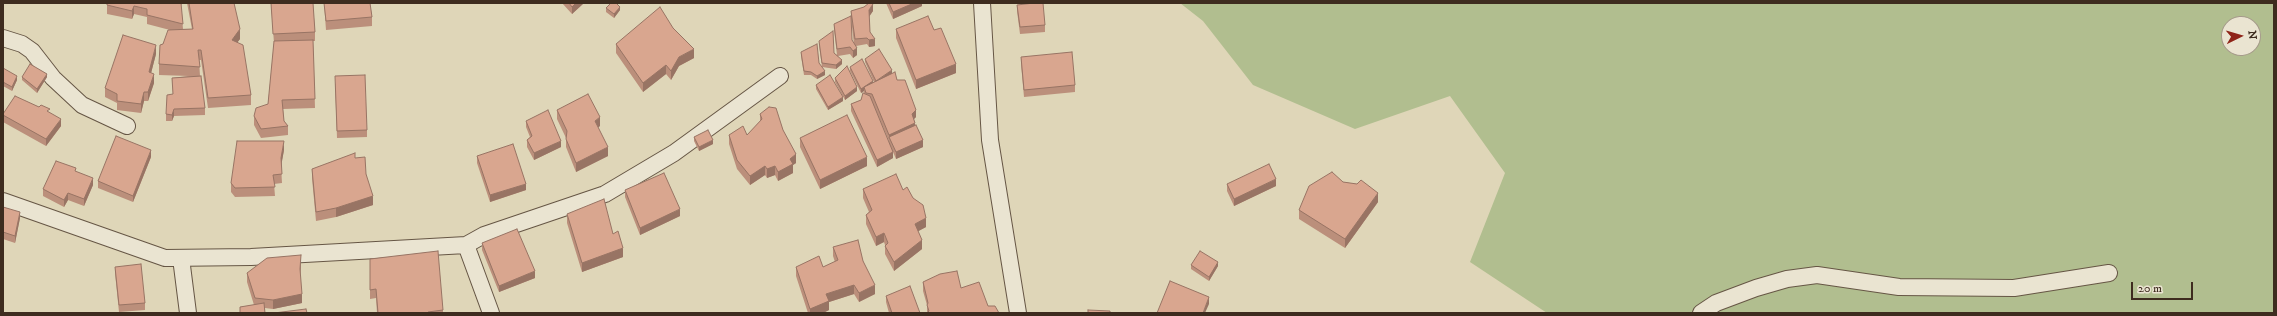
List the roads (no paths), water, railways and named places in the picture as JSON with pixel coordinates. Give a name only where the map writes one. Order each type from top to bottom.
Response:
[{"type":"street","points":[[982,3],[990,140],[1018,313]]},
{"type":"street","points":[[3,38],[22,44],[32,51],[53,78],[82,105],[127,126]]},
{"type":"street","points":[[3,201],[165,258],[251,257],[466,245],[484,235],[605,194],[674,153],[780,76]]},
{"type":"street","points":[[466,245],[491,313]]},
{"type":"street","points":[[181,258],[188,313]]},
{"type":"street","points":[[1701,313],[1716,303],[1756,288],[1787,279],[1817,275],[1899,286],[2014,288],[2109,273]]}]
